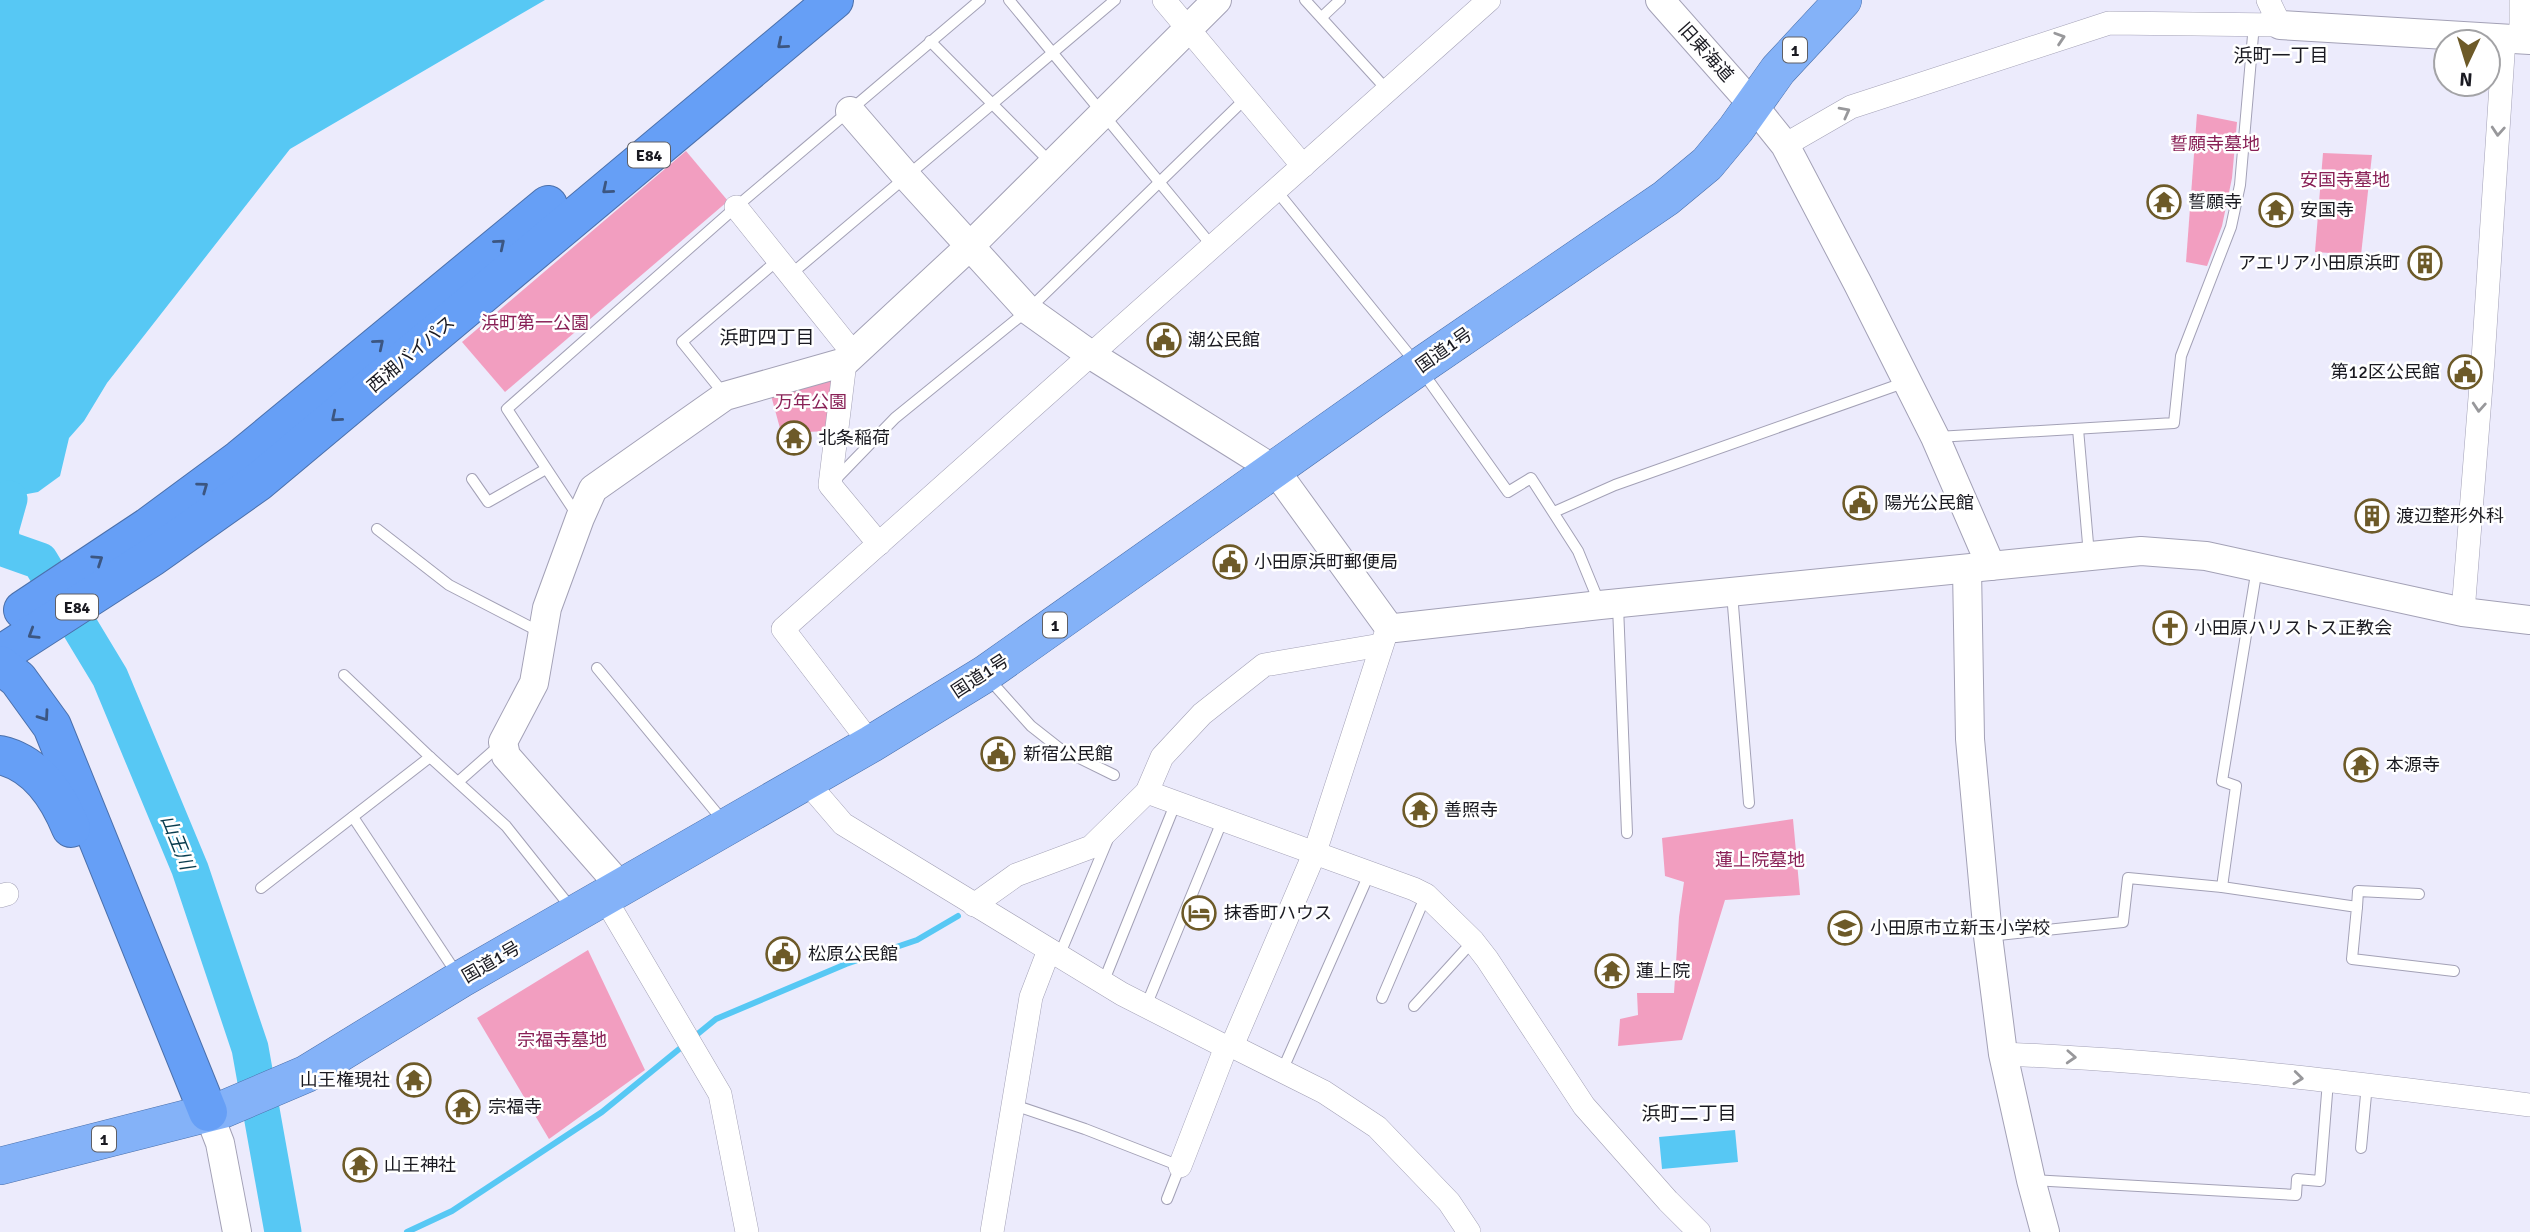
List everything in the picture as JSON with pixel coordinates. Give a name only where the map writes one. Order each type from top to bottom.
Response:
[{"type":"highway","name":"西湘バイパス","points":[[0,654],[150,542],[240,459],[794,0]]},
{"type":"highway","name":"西湘バイパス","points":[[0,624],[258,482],[835,0]]},
{"type":"highway","name":"国道1号","points":[[0,1166],[216,1111],[306,1074],[461,979],[871,744],[985,674],[1419,367],[1666,198],[1707,164],[1736,129],[1778,69],[1843,0]]},
{"type":"highway","points":[[0,665],[18,679],[52,726],[216,1111]]},
{"type":"highway","points":[[0,755],[12,758],[41,778],[62,806],[117,945],[179,1087],[189,1102],[216,1111]]},
{"type":"street","points":[[1164,0],[1303,166]]},
{"type":"street","points":[[747,1232],[720,1094],[601,900],[506,756],[503,742],[534,683],[547,608],[580,519],[593,489],[725,396],[849,357],[970,246],[1217,0]]},
{"type":"street","points":[[871,744],[783,629],[1489,0]]},
{"type":"street","name":"旧東海道","points":[[1660,0],[1785,145],[1935,437],[1979,567]]},
{"type":"street","points":[[2267,0],[2267,25]]},
{"type":"street","points":[[2463,612],[2483,360],[2521,0]]},
{"type":"street","points":[[1785,145],[1851,107],[2113,23],[2267,25],[2518,39]]},
{"type":"street","points":[[850,111],[1028,310],[1091,355],[1275,470],[1385,636]]},
{"type":"street","points":[[736,207],[849,357],[830,485],[879,544]]},
{"type":"street","points":[[974,905],[1016,875],[1091,847],[1147,792],[1162,757],[1202,714],[1264,665],[1385,636],[1395,628],[2141,551],[2171,552],[2257,567],[2463,612],[2530,620]]},
{"type":"street","points":[[1979,567],[1970,739],[1988,936],[2003,1054],[2045,1232]]},
{"type":"street","points":[[1180,1166],[1229,1046],[1315,852],[1385,636]]},
{"type":"street","points":[[806,781],[843,824],[974,905],[1103,983],[1324,1092],[1377,1127],[1449,1202],[1469,1232]]},
{"type":"street","points":[[1147,792],[1370,871],[1426,895],[1473,941],[1584,1106],[1699,1232]]},
{"type":"street","points":[[992,1232],[1031,997],[1054,953]]},
{"type":"street","points":[[2003,1054],[2080,1057],[2367,1084],[2530,1105]]},
{"type":"street","points":[[216,1111],[237,1232]]},
{"type":"lane","points":[[580,519],[507,409],[736,207],[980,0]]},
{"type":"lane","points":[[1009,0],[1212,246]]},
{"type":"lane","points":[[725,396],[681,342],[907,177],[1115,0]]},
{"type":"lane","points":[[1305,0],[1388,91]]},
{"type":"lane","points":[[1322,17],[1340,0]]},
{"type":"lane","points":[[1935,437],[2174,423],[2181,356],[2231,227],[2267,25]]},
{"type":"lane","points":[[930,41],[1053,165]]},
{"type":"lane","points":[[830,485],[895,418],[1028,310],[1246,98]]},
{"type":"lane","points":[[1276,190],[1419,367],[1508,492],[1531,478],[1609,604],[1627,833]]},
{"type":"lane","points":[[1554,512],[1615,485],[1906,382]]},
{"type":"lane","points":[[2078,429],[2089,555]]},
{"type":"lane","points":[[472,480],[488,502],[546,469]]},
{"type":"lane","points":[[377,529],[449,585],[542,633]]},
{"type":"lane","points":[[2222,887],[2236,786],[2222,781],[2257,567]]},
{"type":"lane","points":[[1732,593],[1749,803]]},
{"type":"lane","points":[[597,668],[728,827]]},
{"type":"lane","points":[[985,674],[1031,726],[1059,748],[1114,775]]},
{"type":"lane","points":[[344,675],[506,826],[601,900]]},
{"type":"lane","points":[[458,782],[503,742]]},
{"type":"lane","points":[[261,888],[430,757]]},
{"type":"lane","points":[[1103,983],[1177,802]]},
{"type":"lane","points":[[353,817],[461,979]]},
{"type":"lane","points":[[1146,1006],[1223,819]]},
{"type":"lane","points":[[1054,953],[1114,824]]},
{"type":"lane","points":[[1282,1072],[1370,871]]},
{"type":"lane","points":[[1988,936],[2123,922],[2128,878],[2222,887],[2357,907]]},
{"type":"lane","points":[[2419,894],[2358,891],[2352,959],[2454,971]]},
{"type":"lane","points":[[1382,998],[1426,895]]},
{"type":"lane","points":[[1414,1006],[1473,941]]},
{"type":"lane","points":[[2031,1180],[2296,1195],[2297,1179],[2320,1181],[2328,1081]]},
{"type":"lane","points":[[2361,1148],[2367,1084]]},
{"type":"lane","points":[[1014,1105],[1180,1166],[1167,1199]]},
{"type":"green space","name":"誓願寺墓地","points":[[2197,114],[2237,122],[2232,178],[2222,226],[2207,266],[2186,262]]},
{"type":"green space","name":"浜町第一公園","points":[[686,151],[728,201],[505,392],[462,342]]},
{"type":"green space","name":"安国寺墓地","points":[[2323,153],[2372,155],[2361,255],[2315,252]]},
{"type":"green space","name":"万年公園","points":[[840,368],[833,431],[804,432],[795,422],[781,432],[769,388]]},
{"type":"green space","name":"蓮上院墓地","points":[[1793,819],[1800,895],[1725,900],[1682,1040],[1618,1046],[1620,1019],[1638,1015],[1637,993],[1674,993],[1684,882],[1665,876],[1662,838]]},
{"type":"green space","name":"宗福寺墓地","points":[[588,950],[645,1070],[549,1139],[477,1018]]},
{"type":"water","points":[[0,0],[545,0],[290,149],[107,383],[84,421],[69,438],[60,476],[38,492],[0,499]]},
{"type":"water","points":[[1735,1130],[1738,1162],[1662,1169],[1659,1137]]},
{"type":"waterway","name":"山王川","points":[[9,499],[0,531],[3,548],[40,561],[110,677],[190,869],[250,1048],[283,1232]]},
{"type":"waterway","points":[[407,1232],[452,1211],[602,1112],[716,1019],[846,964],[917,940],[958,916]]},
{"type":"place","name":"誓願寺","points":[[2164,202]]},
{"type":"place","name":"安国寺","points":[[2276,210]]},
{"type":"place","name":"アエリア小田原浜町","points":[[2425,263]]},
{"type":"place","name":"潮公民館","points":[[1164,340]]},
{"type":"place","name":"第12区公民館","points":[[2465,372]]},
{"type":"place","name":"北条稲荷","points":[[794,438]]},
{"type":"place","name":"陽光公民館","points":[[1860,503]]},
{"type":"place","name":"渡辺整形外科","points":[[2372,516]]},
{"type":"place","name":"小田原浜町郵便局","points":[[1230,562]]},
{"type":"place","name":"小田原ハリストス正教会","points":[[2170,628]]},
{"type":"place","name":"新宿公民館","points":[[998,754]]},
{"type":"place","name":"本源寺","points":[[2361,765]]},
{"type":"place","name":"善照寺","points":[[1420,810]]},
{"type":"place","name":"抹香町ハウス","points":[[1199,913]]},
{"type":"place","name":"小田原市立新玉小学校","points":[[1845,928]]},
{"type":"place","name":"松原公民館","points":[[783,954]]},
{"type":"place","name":"蓮上院","points":[[1612,971]]},
{"type":"place","name":"山王権現社","points":[[414,1080]]},
{"type":"place","name":"宗福寺","points":[[463,1107]]},
{"type":"place","name":"山王神社","points":[[360,1165]]},
{"type":"district","name":"浜町一丁目","points":[[2281,55]]},
{"type":"district","name":"浜町四丁目","points":[[767,337]]},
{"type":"district","name":"浜町二丁目","points":[[1689,1113]]}]
